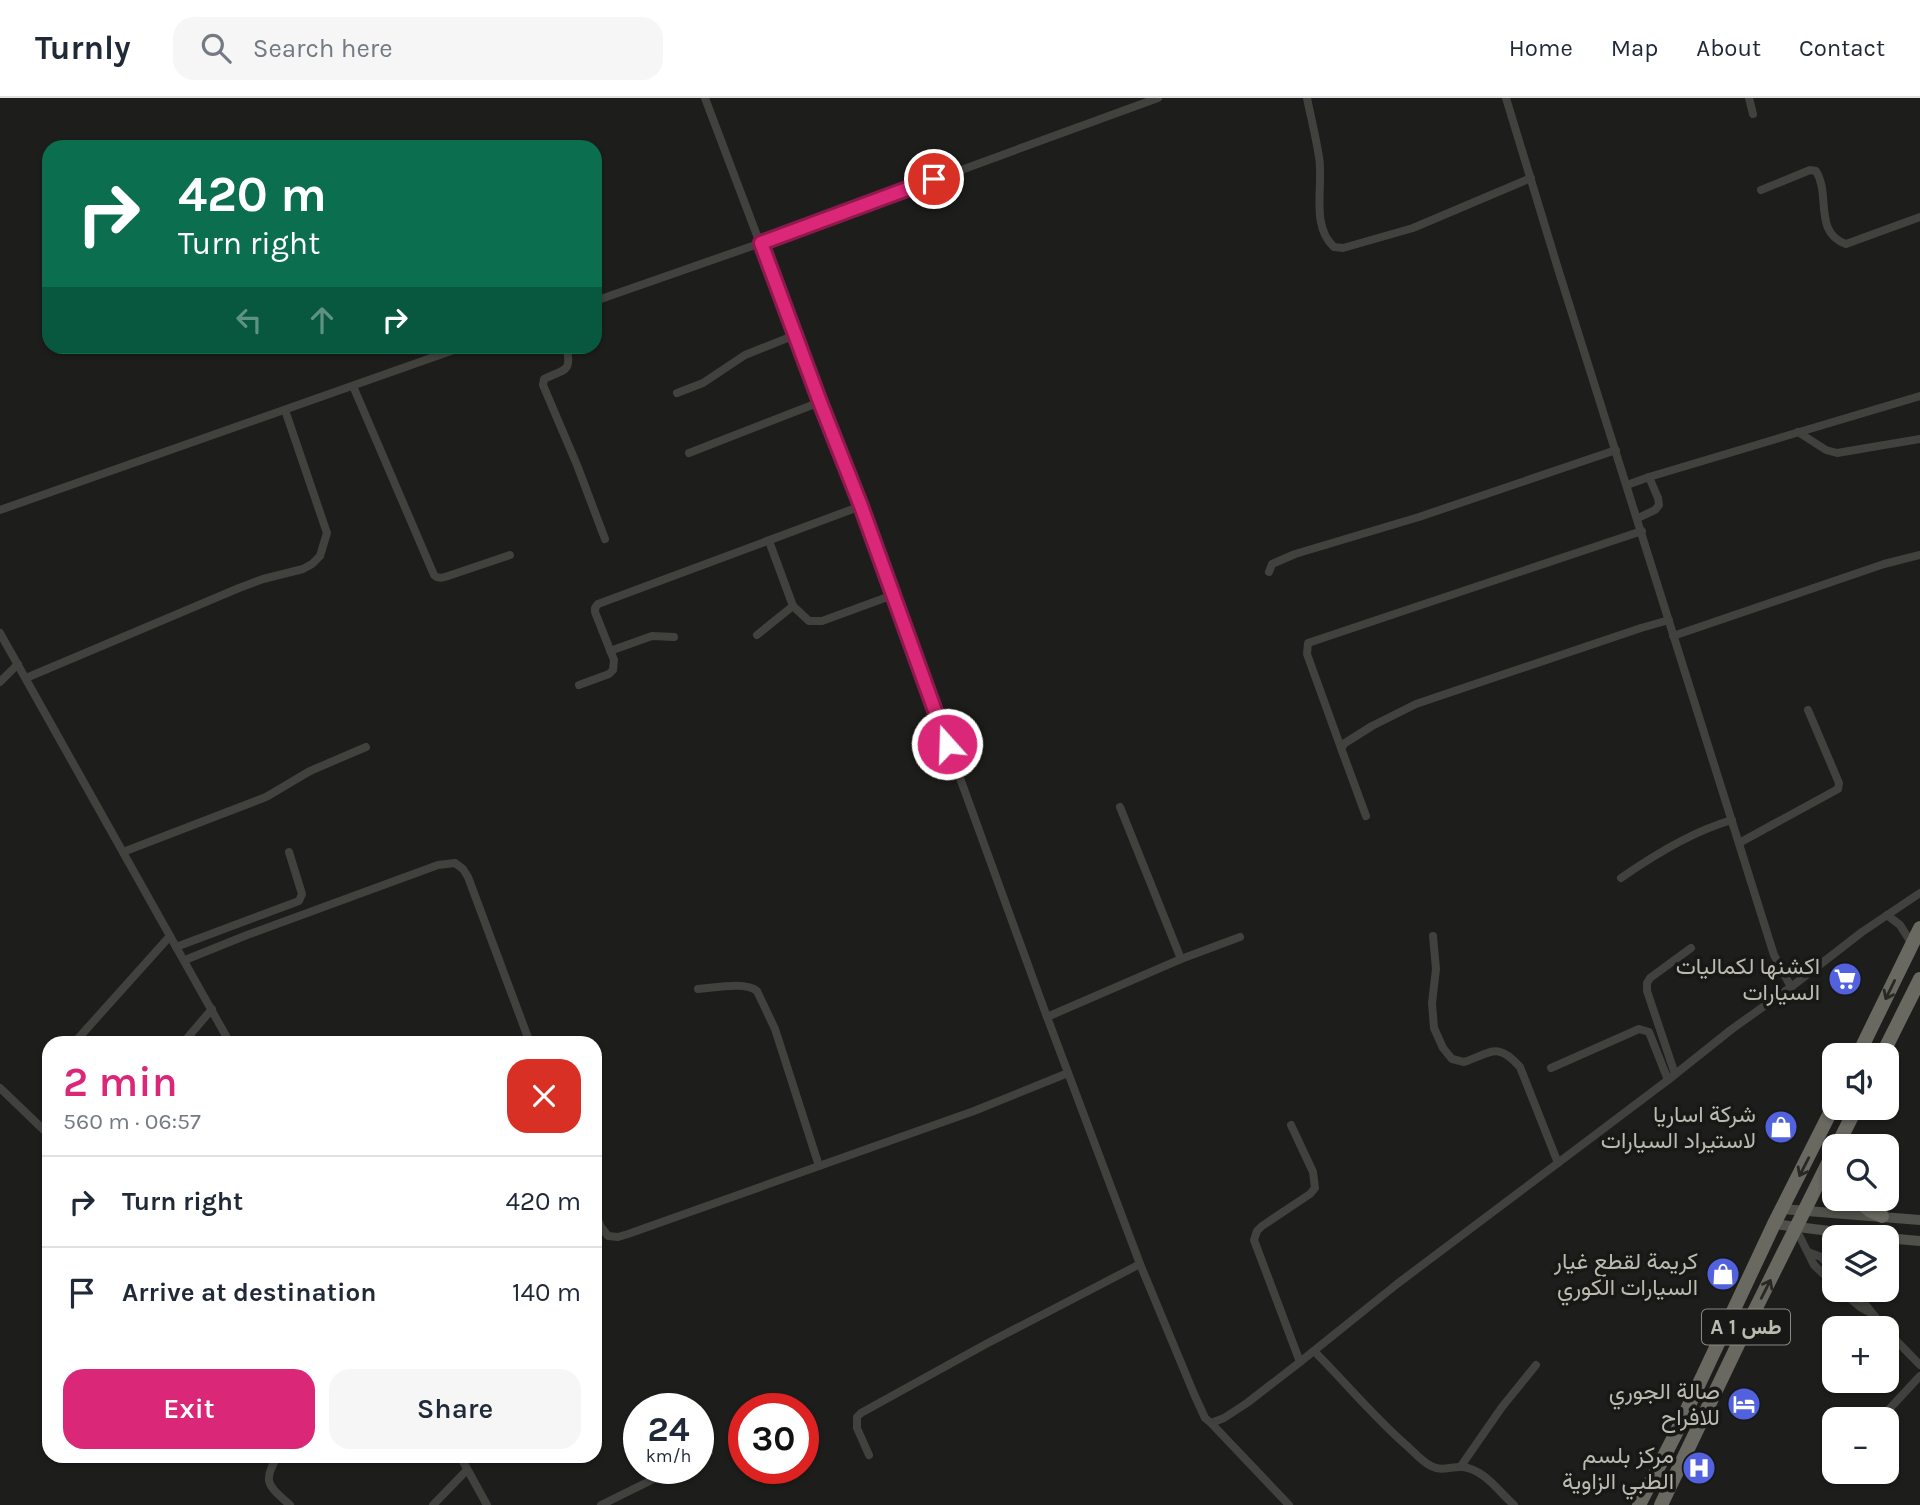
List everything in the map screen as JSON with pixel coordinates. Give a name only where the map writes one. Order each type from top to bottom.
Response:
[{"type":"highway","points":[[1864,1043],[1920,928]]},
{"type":"highway","points":[[1888,1043],[1920,979]]},
{"type":"highway","name":"A 1 طس","points":[[1639,1505],[1826,1120]]},
{"type":"highway","name":"A 1 طس","points":[[1661,1505],[1822,1175]]},
{"type":"highway","points":[[1871,1211],[1882,1216]]},
{"type":"main road","points":[[1782,1209],[1920,1220]]},
{"type":"main road","points":[[1774,1224],[1822,1230]]},
{"type":"main road","points":[[1899,1240],[1920,1241]]},
{"type":"street","points":[[705,98],[861,506],[1140,1264],[1197,1402],[1205,1418],[1289,1505]]},
{"type":"street","points":[[602,299],[1158,98]]},
{"type":"street","points":[[1307,98],[1319,157],[1320,214],[1326,236],[1334,247],[1343,248],[1413,228],[1531,178]]},
{"type":"street","points":[[1506,98],[1774,955],[1791,987]]},
{"type":"street","points":[[1749,98],[1753,114]]},
{"type":"street","points":[[1761,190],[1810,170],[1816,171],[1822,183],[1826,227],[1839,242],[1846,244],[1920,217]]},
{"type":"street","points":[[677,393],[703,383],[745,355],[795,335]]},
{"type":"street","points":[[0,510],[443,354]]},
{"type":"street","points":[[568,354],[570,362],[564,371],[544,379],[542,385],[577,465],[605,539]]},
{"type":"street","points":[[353,386],[434,575],[442,578],[510,555]]},
{"type":"street","points":[[1627,485],[1920,396]]},
{"type":"street","points":[[689,453],[820,402]]},
{"type":"street","points":[[26,678],[239,588],[303,569],[320,556],[327,533],[285,410]]},
{"type":"street","points":[[1798,432],[1826,450],[1837,453],[1920,439]]},
{"type":"street","points":[[1269,572],[1272,564],[1295,554],[1419,517],[1616,450]]},
{"type":"street","points":[[1638,518],[1655,510],[1659,505],[1649,477]]},
{"type":"street","points":[[579,685],[613,670],[614,660],[595,612],[598,604],[861,506]]},
{"type":"street","points":[[1366,816],[1307,654],[1308,643],[1642,531]]},
{"type":"street","points":[[769,541],[793,606],[809,621],[822,621],[893,595]]},
{"type":"street","points":[[1674,636],[1884,564],[1920,555]]},
{"type":"street","points":[[757,635],[793,606]]},
{"type":"street","points":[[1340,748],[1372,726],[1416,704],[1669,620]]},
{"type":"street","points":[[0,633],[226,1036]]},
{"type":"street","points":[[610,651],[652,636],[674,637]]},
{"type":"street","points":[[0,682],[18,664]]},
{"type":"street","points":[[1739,843],[1838,789],[1839,783],[1808,710]]},
{"type":"street","points":[[123,852],[266,797],[310,771],[366,747]]},
{"type":"street","points":[[1120,807],[1181,959]]},
{"type":"street","points":[[1621,878],[1684,840],[1713,825],[1732,820]]},
{"type":"street","points":[[176,947],[299,901],[302,894],[289,852]]},
{"type":"street","points":[[185,960],[438,865],[456,863],[468,877],[527,1036]]},
{"type":"street","points":[[1211,1423],[1247,1403],[1397,1284],[1668,1080],[1732,1028],[1862,932],[1920,893]]},
{"type":"street","points":[[1887,915],[1900,925],[1912,944]]},
{"type":"street","points":[[80,1036],[170,936]]},
{"type":"street","points":[[1433,936],[1436,969],[1432,1003],[1434,1028],[1443,1048],[1452,1059],[1464,1062],[1489,1051],[1510,1056],[1520,1067],[1558,1163]]},
{"type":"street","points":[[1047,1017],[1181,959],[1240,937]]},
{"type":"street","points":[[1675,1074],[1647,991],[1647,983],[1691,948]]},
{"type":"street","points":[[698,989],[742,986],[752,987],[757,991],[775,1029],[819,1166]]},
{"type":"street","points":[[189,1036],[212,1009]]},
{"type":"street","points":[[1551,1068],[1644,1029],[1651,1035],[1668,1080]]},
{"type":"street","points":[[602,1227],[605,1233],[618,1237],[974,1111],[1068,1073]]},
{"type":"street","points":[[0,1088],[42,1128]]},
{"type":"street","points":[[1291,1125],[1313,1172],[1315,1188],[1262,1226],[1254,1240],[1300,1362]]},
{"type":"street","points":[[1795,1227],[1814,1265],[1822,1273]]},
{"type":"street","points":[[1808,1252],[1822,1258]]},
{"type":"street","points":[[869,1455],[857,1428],[857,1417],[861,1412],[1140,1264]]},
{"type":"street","points":[[1854,1302],[1869,1312]]},
{"type":"street","points":[[1863,1302],[1873,1316]]},
{"type":"street","points":[[1899,1343],[1920,1365]]},
{"type":"street","points":[[1314,1351],[1384,1425],[1430,1466],[1446,1469],[1461,1466],[1477,1471],[1490,1480],[1514,1505]]},
{"type":"street","points":[[1461,1466],[1536,1365]]},
{"type":"street","points":[[1891,1407],[1920,1376]]},
{"type":"street","points":[[274,1463],[268,1472],[268,1478],[290,1505]]},
{"type":"street","points":[[464,1463],[486,1505]]},
{"type":"street","points":[[433,1505],[467,1470]]},
{"type":"street","points":[[601,1505],[644,1484]]},
{"type":"place","name":"اكشنها لكماليات السيارات","points":[[1845,979]]},
{"type":"place","name":"شركة اساريا لاستيراد السيارات","points":[[1781,1127]]},
{"type":"place","name":"كريمة لقطع غيار السيارات الكوري","points":[[1723,1274]]},
{"type":"place","name":"صالة الجوري للافراح","points":[[1744,1404]]},
{"type":"place","name":"مركز بلسم الطبي الزاوية","points":[[1699,1468]]},
{"type":"route","points":[[934,179],[761,243],[861,506],[947,744]]}]
